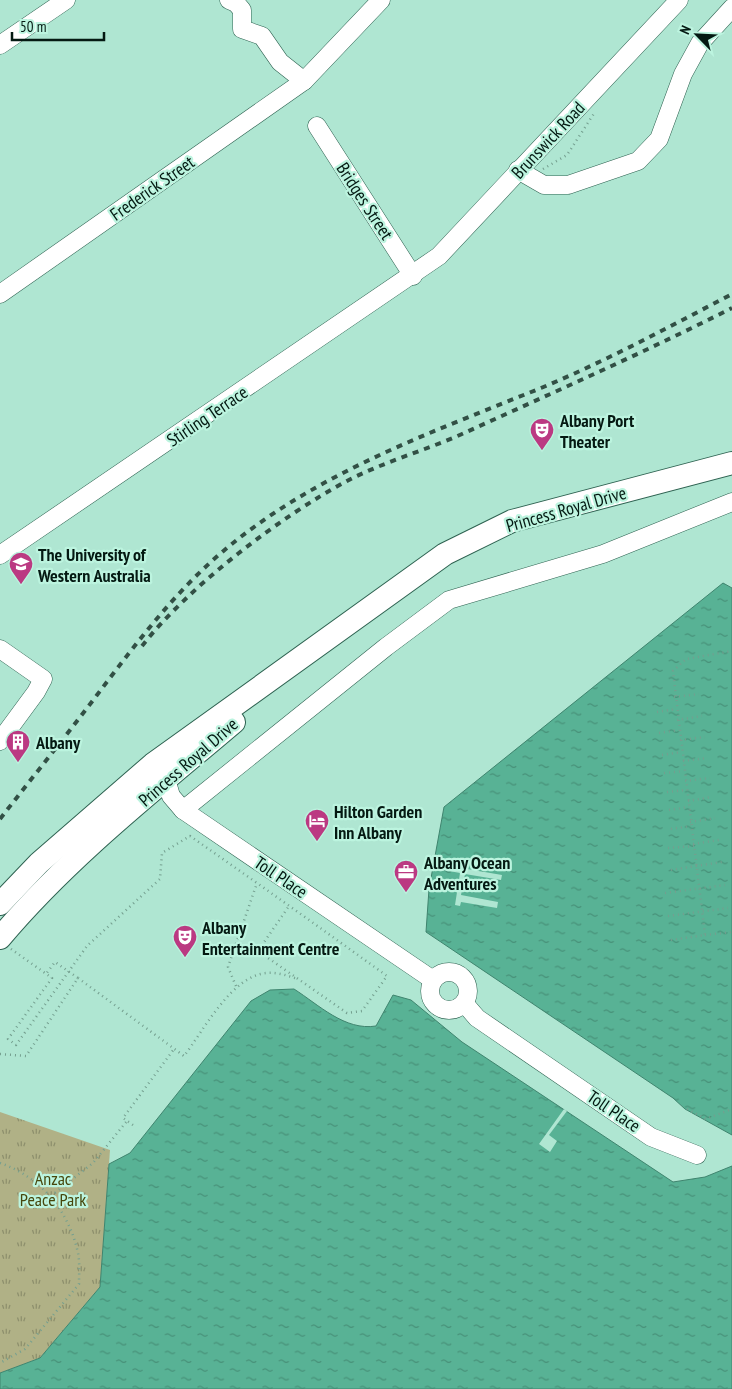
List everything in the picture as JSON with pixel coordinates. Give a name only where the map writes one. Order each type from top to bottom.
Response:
[{"type":"main road","name":"Princess Royal Drive","points":[[0,904],[39,863],[160,772],[384,596],[445,554],[512,521],[732,463]]},
{"type":"main road","name":"Princess Royal Drive","points":[[4,942],[42,891],[160,772]]},
{"type":"street","points":[[0,45],[66,0]]},
{"type":"street","points":[[229,0],[236,3],[242,10],[242,30],[262,36],[280,62],[304,82]]},
{"type":"street","name":"Frederick Street","points":[[0,294],[304,82],[382,0]]},
{"type":"street","name":"Brunswick Road","points":[[413,276],[439,256],[470,226],[518,170],[679,0]]},
{"type":"street","points":[[518,170],[544,185],[568,185],[638,161],[659,139],[683,74],[700,43],[732,8]]},
{"type":"street","name":"Bridges Street","points":[[317,126],[413,276]]},
{"type":"street","name":"Stirling Terrace","points":[[0,556],[413,276]]},
{"type":"street","points":[[184,810],[386,646],[448,600],[603,554],[732,502]]},
{"type":"street","points":[[0,649],[43,680],[0,741]]},
{"type":"street","name":"Toll Place","points":[[160,772],[171,796],[184,810],[433,980]]},
{"type":"street","points":[[444,972],[457,974],[463,978],[468,990],[464,1003],[455,1010],[443,1010],[438,1007],[434,1003],[430,992],[433,980],[444,972]]},
{"type":"street","name":"Toll Place","points":[[464,1003],[477,1018],[651,1137],[697,1156]]},
{"type":"path","points":[[705,935],[674,697],[673,671],[686,659],[732,651]]},
{"type":"path","points":[[674,697],[699,694]]},
{"type":"path","points":[[657,712],[676,710]]},
{"type":"path","points":[[678,720],[702,716]]},
{"type":"path","points":[[659,733],[679,730]]},
{"type":"path","points":[[680,740],[705,737]]},
{"type":"path","points":[[662,755],[682,752]]},
{"type":"path","points":[[682,761],[707,758]]},
{"type":"path","points":[[664,773],[684,771]]},
{"type":"path","points":[[685,781],[710,778]]},
{"type":"path","points":[[667,792],[686,790]]},
{"type":"path","points":[[688,801],[712,797]]},
{"type":"path","points":[[669,810],[689,807]]},
{"type":"path","points":[[690,822],[715,818]]},
{"type":"path","points":[[671,829],[691,826]]},
{"type":"path","points":[[4,942],[52,978],[8,1039],[16,1045],[87,946],[160,879],[162,853],[190,836],[257,883],[387,976],[362,1011],[347,1013],[258,951],[289,906]]},
{"type":"path","points":[[668,848],[719,840]]},
{"type":"path","points":[[671,870],[722,862]]},
{"type":"path","points":[[236,986],[228,968],[257,883]]},
{"type":"path","points":[[665,893],[725,885]]},
{"type":"path","points":[[668,916],[728,908]]},
{"type":"path","points":[[672,940],[731,932]]},
{"type":"path","points":[[46,974],[55,962],[184,1056],[236,986],[250,977],[266,973],[281,974],[301,981]]},
{"type":"path","points":[[0,1054],[26,1056],[78,978]]},
{"type":"path","points":[[133,1125],[123,1118],[174,1049]]},
{"type":"path","points":[[687,1109],[706,1119],[732,1109]]},
{"type":"path","points":[[51,1196],[93,1163],[128,1121]]},
{"type":"path","points":[[0,1164],[16,1169],[51,1196],[67,1219],[78,1254],[79,1284],[25,1349],[0,1364]]},
{"type":"green space","name":"Anzac Peace Park","points":[[0,1112],[110,1150],[100,1287],[40,1358],[0,1373]]},
{"type":"water","points":[[723,583],[732,588],[732,1135],[685,1109],[673,1098],[426,932],[429,889],[444,807]]},
{"type":"water","points":[[294,989],[343,1021],[365,1027],[376,1026],[393,995],[411,1000],[462,1042],[673,1182],[705,1177],[732,1166],[732,1389],[0,1389],[0,1373],[40,1358],[100,1287],[109,1164],[130,1153],[251,1001],[270,990]]},
{"type":"pier","points":[[460,861],[468,863],[467,869],[502,875],[501,880],[465,874],[461,895],[498,902],[497,908],[461,902],[460,906],[455,905],[460,873],[433,868],[434,864],[459,868]]},
{"type":"pier","points":[[564,1109],[567,1111],[549,1135],[557,1141],[550,1152],[539,1144]]},
{"type":"railway","points":[[0,819],[140,639],[171,603],[203,569],[257,525],[294,500],[374,458],[415,439],[589,367],[732,294]]},
{"type":"railway","points":[[142,646],[184,600],[237,554],[294,513],[347,481],[389,462],[462,434],[631,357],[732,308]]},
{"type":"place","name":"Albany Port Theater","points":[[542,451]]},
{"type":"place","name":"The University of Western Australia","points":[[21,585]]},
{"type":"place","name":"Albany","points":[[18,763]]},
{"type":"place","name":"Hilton Garden Inn Albany","points":[[317,842]]},
{"type":"place","name":"Albany Ocean Adventures","points":[[406,893]]},
{"type":"place","name":"Albany Entertainment Centre","points":[[185,958]]}]
